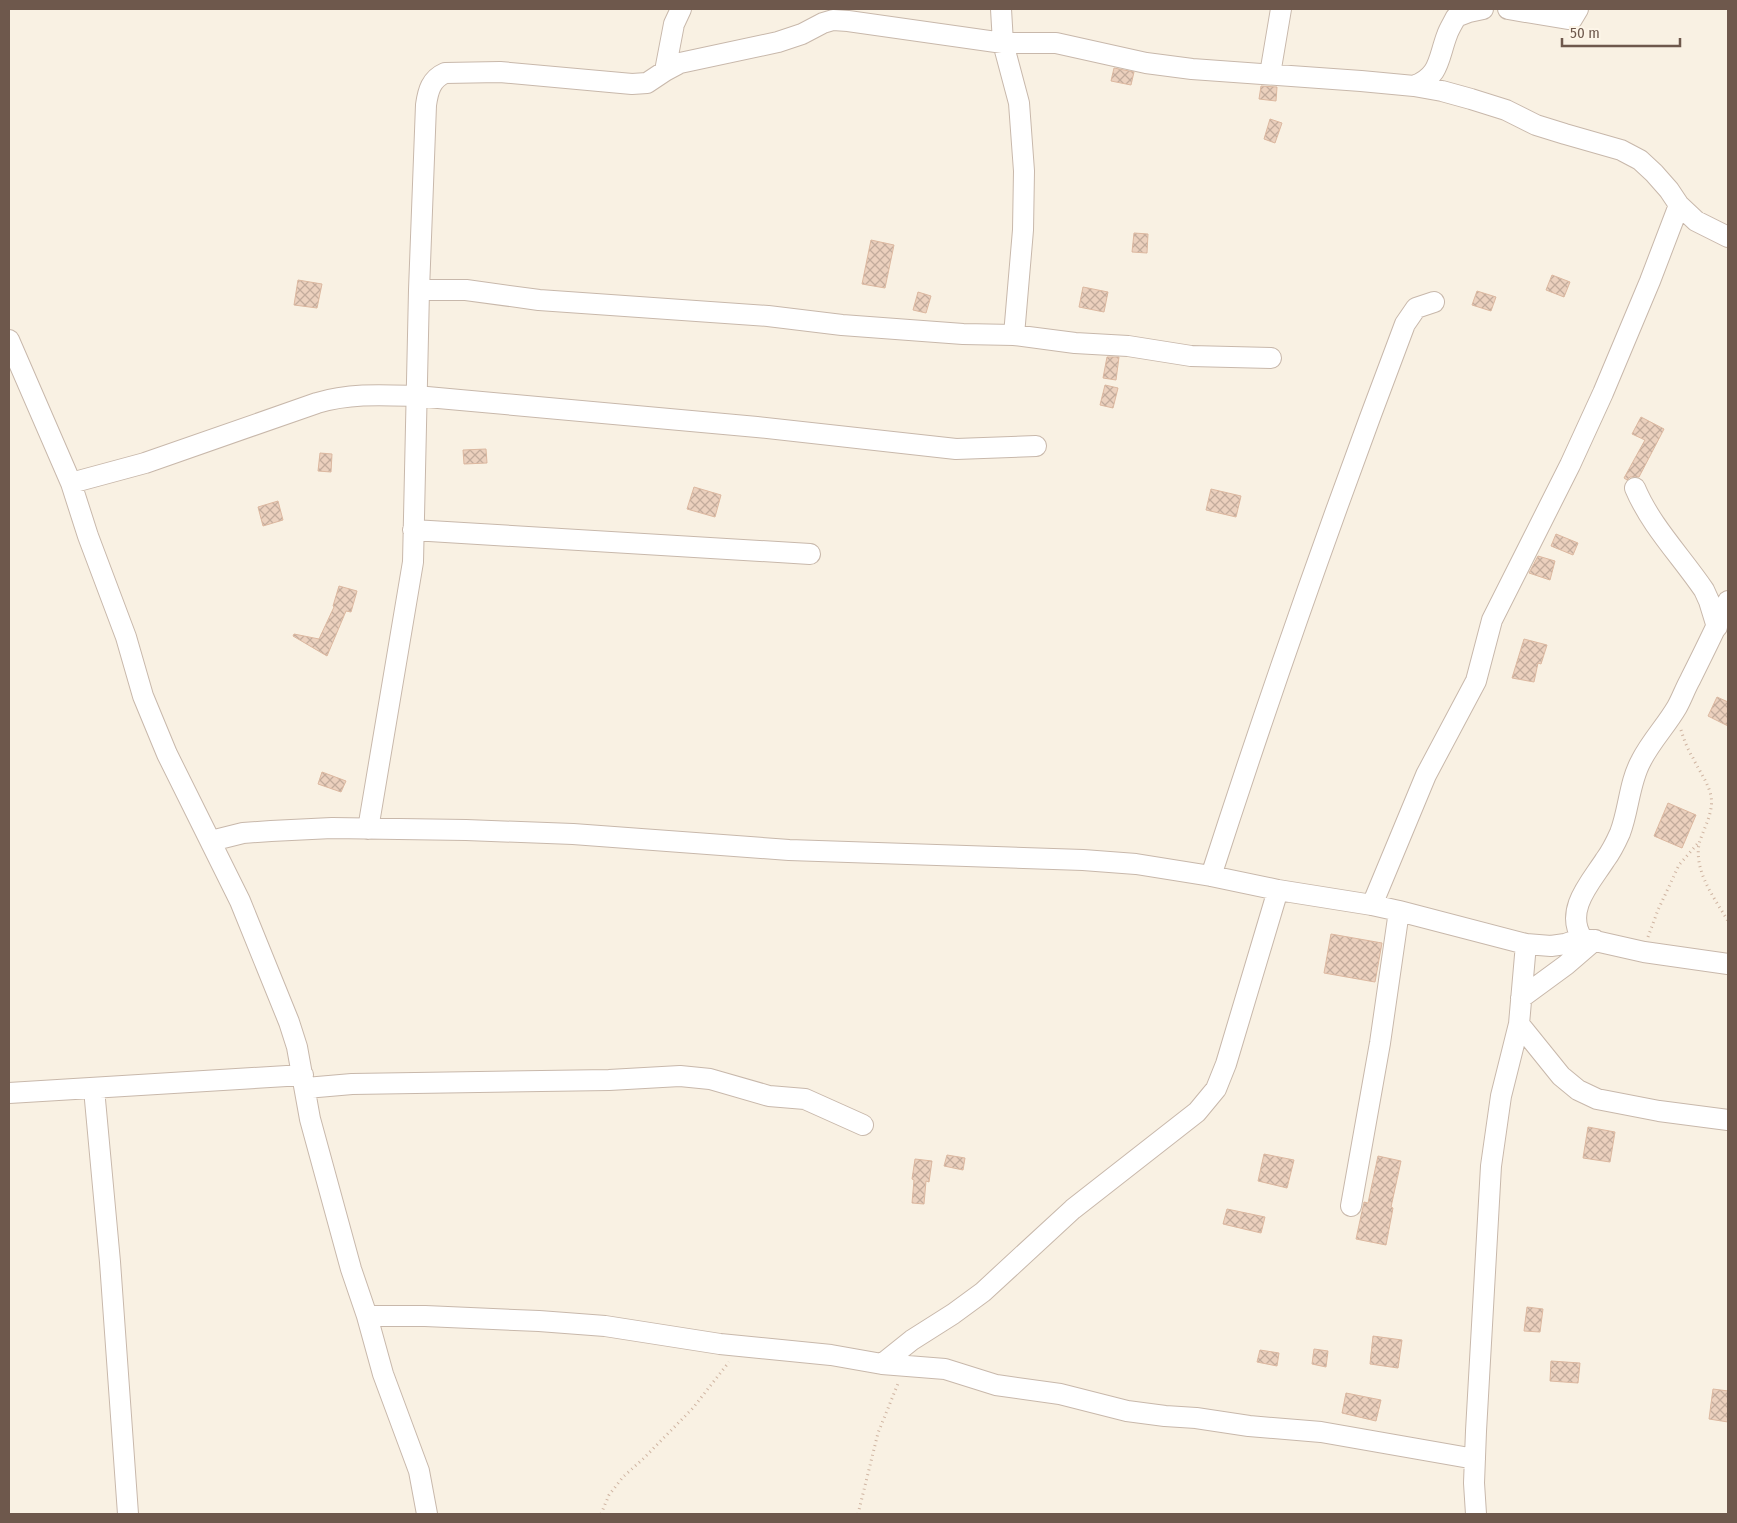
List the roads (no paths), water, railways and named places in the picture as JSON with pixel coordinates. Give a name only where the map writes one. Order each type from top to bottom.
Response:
[{"type":"street","points":[[665,71],[674,24],[681,9]]},
{"type":"street","points":[[1001,9],[1003,43],[1019,104],[1024,171],[1023,230],[1014,335]]},
{"type":"street","points":[[1270,74],[1281,9]]},
{"type":"street","points":[[1414,86],[1425,82],[1433,75],[1438,66],[1447,34],[1456,13],[1483,9]]},
{"type":"street","points":[[1508,9],[1568,19],[1572,18],[1578,9]]},
{"type":"street","points":[[368,829],[412,562],[426,105],[431,86],[438,76],[445,73],[500,72],[647,84],[680,63],[778,42],[833,20],[1003,43],[1056,43],[1146,64],[1414,86],[1471,99],[1506,110],[1543,127],[1621,150],[1640,160],[1654,173],[1679,205],[1696,221],[1728,237]]},
{"type":"street","points":[[1372,906],[1426,776],[1476,681],[1492,620],[1570,466],[1614,366],[1647,289],[1679,205]]},
{"type":"street","points":[[419,290],[466,290],[539,300],[768,316],[842,325],[963,334],[1014,335],[1075,343],[1128,346],[1191,356],[1271,358]]},
{"type":"street","points":[[1211,876],[1299,615],[1404,324],[1416,308],[1434,302]]},
{"type":"street","points":[[9,340],[71,483],[88,536],[126,637],[143,696],[167,754],[240,901],[289,1022],[297,1047],[310,1119],[351,1269],[367,1316],[383,1374],[418,1471],[427,1514]]},
{"type":"street","points":[[71,483],[145,463],[336,397],[369,395],[416,396],[757,427],[956,449],[1036,446]]},
{"type":"street","points":[[1635,488],[1653,520],[1704,590],[1710,601],[1717,627]]},
{"type":"street","points":[[413,530],[810,554]]},
{"type":"street","points":[[1588,939],[1577,930],[1578,902],[1619,834],[1640,762],[1677,707],[1728,601]]},
{"type":"street","points":[[211,842],[242,833],[332,828],[573,834],[789,850],[1083,860],[1136,864],[1400,911],[1526,944],[1551,946],[1588,939],[1644,952],[1728,964]]},
{"type":"street","points":[[882,1364],[912,1340],[983,1292],[1073,1209],[1197,1112],[1216,1089],[1226,1064],[1278,890]]},
{"type":"street","points":[[1351,1206],[1380,1043],[1400,911]]},
{"type":"street","points":[[1522,998],[1566,965],[1588,939]]},
{"type":"street","points":[[1476,1514],[1474,1483],[1491,1166],[1501,1096],[1519,1024],[1526,944]]},
{"type":"street","points":[[1519,1024],[1561,1076],[1578,1090],[1597,1098],[1615,1102],[1728,1120]]},
{"type":"street","points":[[9,1093],[94,1088],[304,1081],[352,1084],[609,1080],[680,1076],[710,1080],[769,1096],[805,1099],[863,1125]]},
{"type":"street","points":[[94,1088],[110,1262],[128,1514]]},
{"type":"street","points":[[367,1316],[425,1316],[605,1326],[743,1346],[831,1355],[882,1364],[946,1368],[996,1385],[1060,1394],[1127,1412],[1321,1432],[1475,1460]]}]
